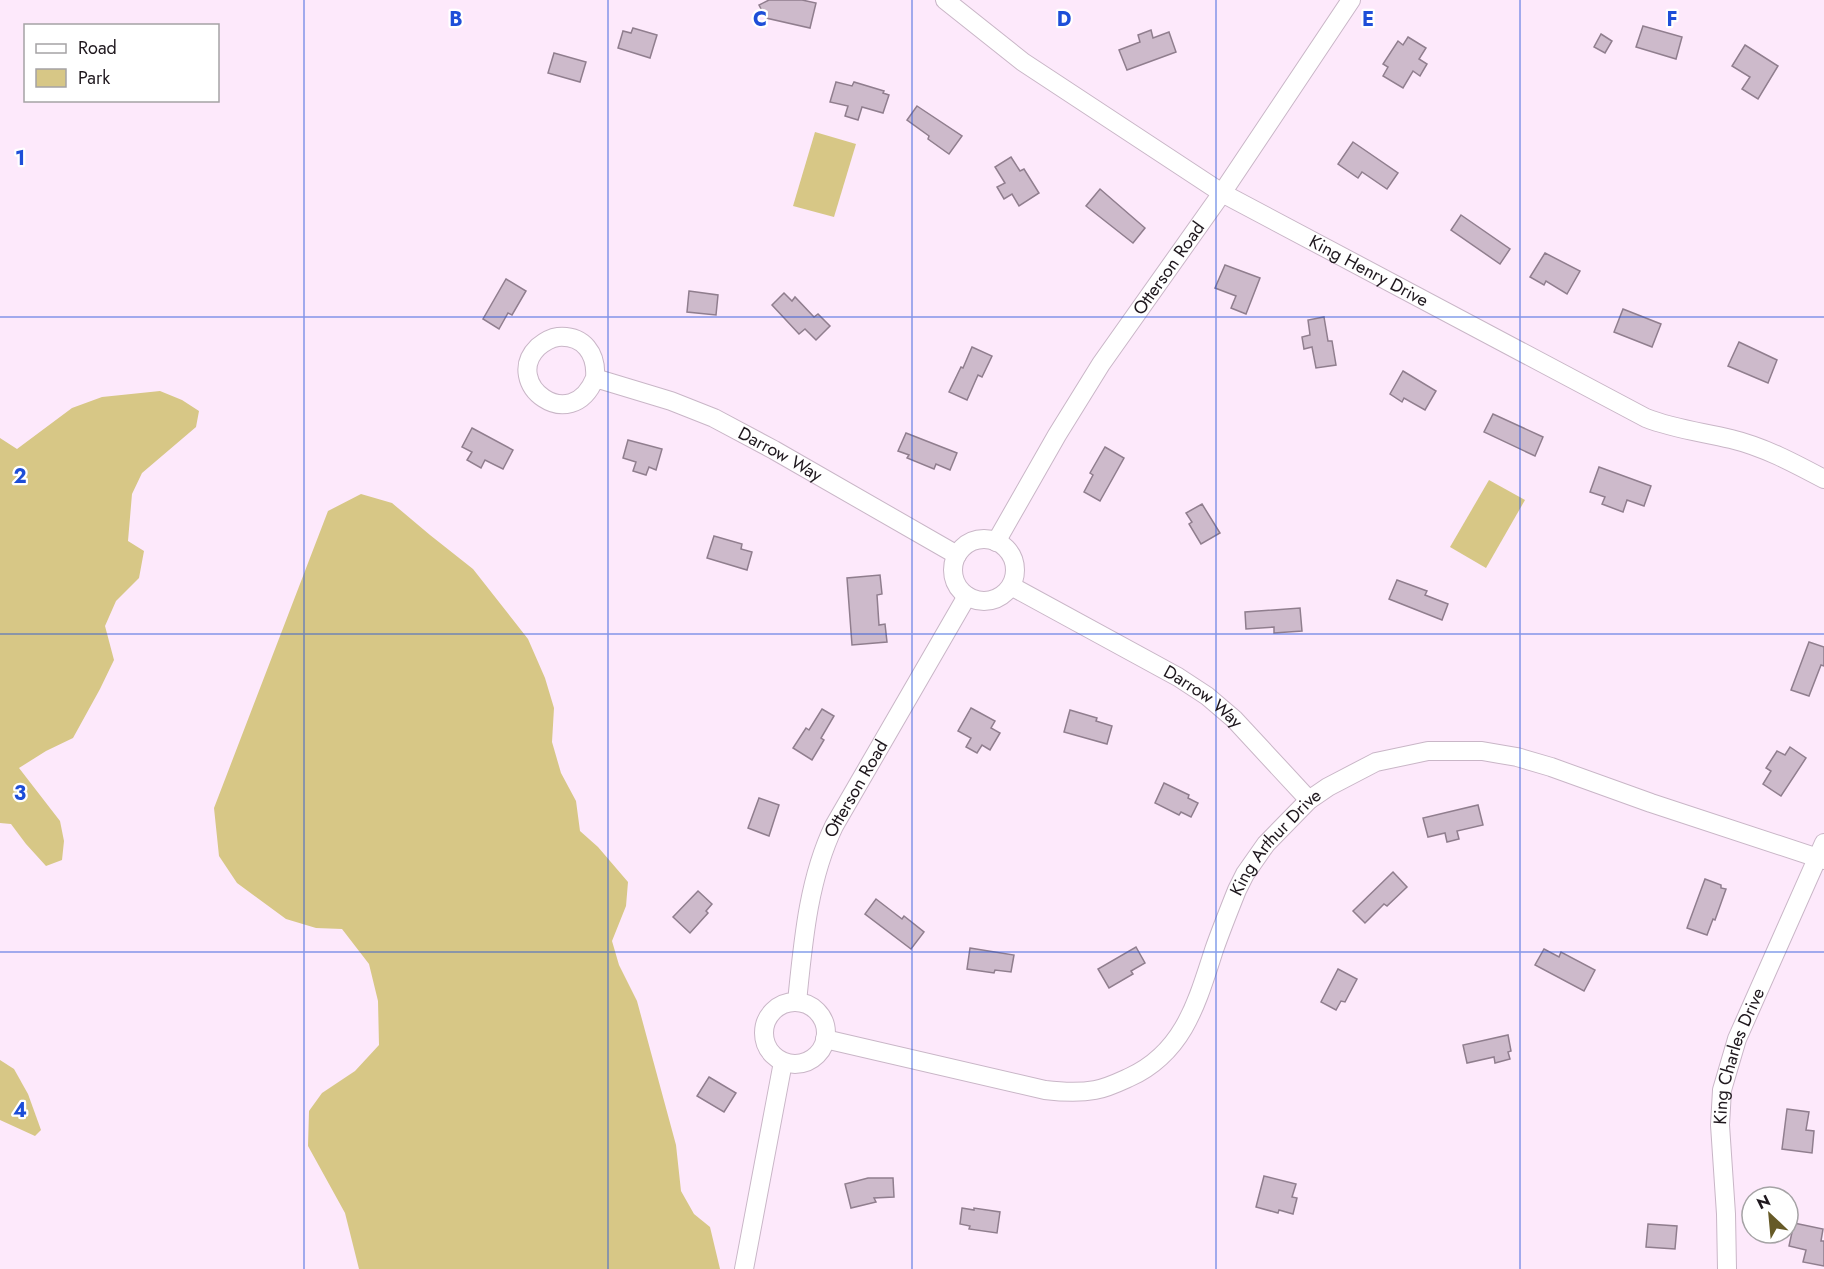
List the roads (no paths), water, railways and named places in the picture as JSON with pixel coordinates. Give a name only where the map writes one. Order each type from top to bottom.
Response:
[{"type":"street","name":"King Henry Drive","points":[[945,0],[1023,62],[1222,193],[1646,418],[1662,424],[1766,449],[1824,479]]},
{"type":"street","name":"Otterson Road","points":[[996,542],[1090,382],[1222,193],[1351,0]]},
{"type":"street","name":"Darrow Way","points":[[595,378],[671,401],[714,418],[957,555]]},
{"type":"street","points":[[974,541],[996,542],[1008,551],[1014,564],[1015,572],[1011,586],[991,600],[983,601],[967,596],[961,591],[954,577],[953,570],[957,555],[974,541]]},
{"type":"street","name":"Darrow Way","points":[[1011,586],[1178,677],[1207,696],[1234,719],[1309,801]]},
{"type":"street","name":"Otterson Road","points":[[797,1002],[808,914],[823,848],[967,596]]},
{"type":"street","name":"King Arthur Drive","points":[[825,1039],[1045,1090],[1071,1092],[1097,1090],[1137,1074],[1156,1061],[1168,1049],[1185,1026],[1195,1007],[1237,890],[1266,844],[1309,801],[1329,787],[1376,762],[1428,751],[1482,751],[1517,757],[1651,803],[1822,853]]},
{"type":"street","name":"King Charles Drive","points":[[1727,1269],[1720,1125],[1722,1090],[1737,1038],[1822,853]]},
{"type":"street","points":[[797,1002],[806,1004],[820,1014],[826,1030],[825,1039],[817,1055],[810,1060],[801,1064],[783,1062],[768,1050],[763,1031],[766,1021],[778,1006],[797,1002]]},
{"type":"street","points":[[744,1269],[783,1062]]}]
